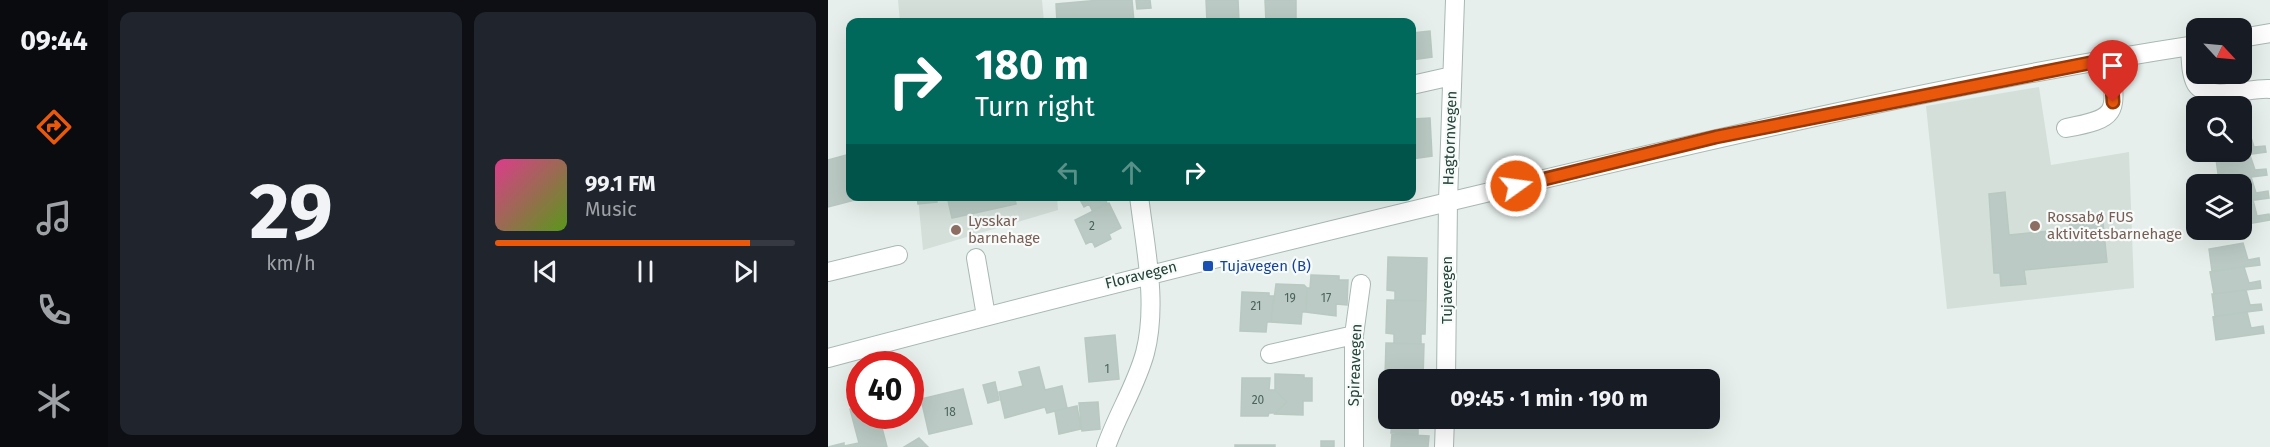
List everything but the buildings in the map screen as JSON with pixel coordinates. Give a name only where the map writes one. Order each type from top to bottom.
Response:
[{"type":"street","name":"Hagtornvegen","points":[[1452,200],[1452,76],[1455,0]]},
{"type":"street","points":[[2252,36],[2270,33]]},
{"type":"street","name":"Floravegen","points":[[828,358],[1148,273],[1716,137],[2110,59],[2186,46]]},
{"type":"street","points":[[2066,128],[2104,119],[2109,113],[2113,102],[2110,59]]},
{"type":"street","name":"Hagtornvegen","points":[[1416,85],[1452,76]]},
{"type":"street","points":[[2196,84],[2202,90],[2223,93],[2270,89]]},
{"type":"street","name":"Tujavegen","points":[[1446,369],[1452,200]]},
{"type":"street","points":[[1106,447],[1145,353],[1150,305],[1140,201]]},
{"type":"street","points":[[828,272],[898,255]]},
{"type":"street","points":[[976,258],[986,316]]},
{"type":"street","name":"Spireavegen","points":[[1354,447],[1354,335],[1361,284]]},
{"type":"street","points":[[1270,354],[1354,335]]},
{"type":"street","points":[[1444,447],[1445,429]]},
{"type":"shaded area","points":[[898,0],[1042,0],[1044,18],[900,18]]},
{"type":"shaded area","name":"Rossabø FUS aktivitetsbarnehage","points":[[2039,87],[2051,165],[2129,152],[2134,288],[1947,309],[1926,106]]},
{"type":"shaded area","name":"Lysskar barnehage","points":[[918,201],[1057,201],[1058,210],[923,250]]},
{"type":"place","name":"Rossabø FUS aktivitetsbarnehage","points":[[2035,226]]},
{"type":"place","name":"Lysskar barnehage","points":[[956,230]]},
{"type":"place","name":"Tujavegen (B)","points":[[1208,266]]},
{"type":"route","points":[[1516,186],[1716,137],[2110,59],[2113,102]]}]
